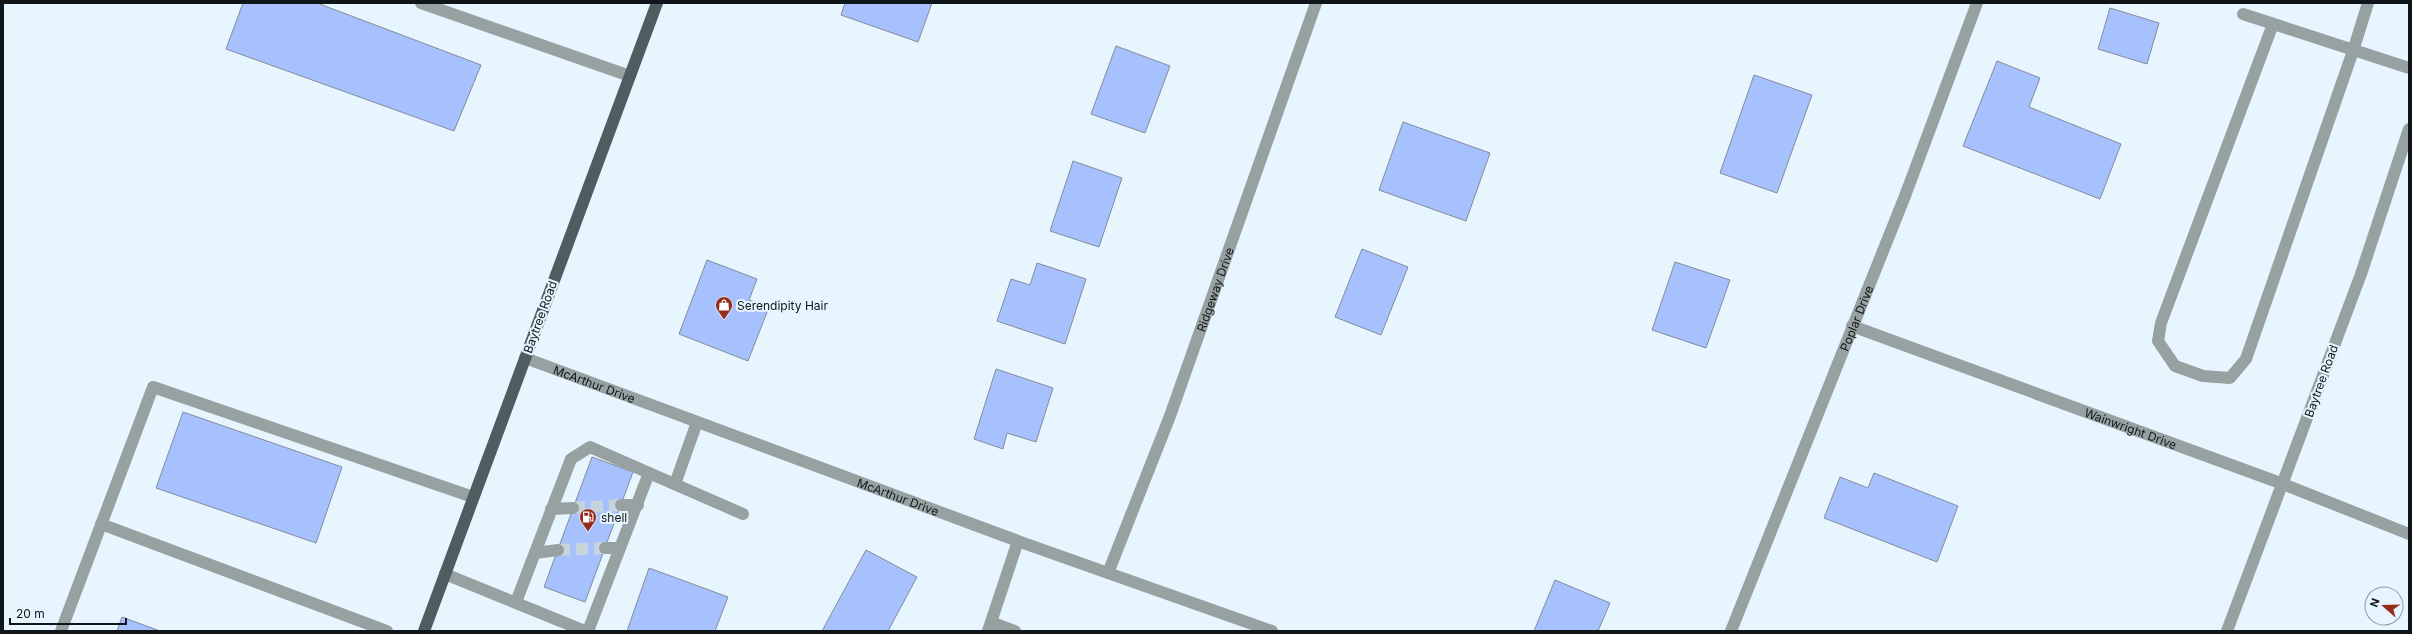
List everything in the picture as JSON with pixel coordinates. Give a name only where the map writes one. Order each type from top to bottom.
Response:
[{"type":"main road","name":"Baytree Road","points":[[424,631],[657,3]]},
{"type":"street","points":[[421,3],[630,76]]},
{"type":"street","name":"Ridgeway Drive","points":[[1108,573],[1170,416],[1316,3]]},
{"type":"street","name":"Poplar Drive","points":[[1731,631],[1905,196],[1977,3]]},
{"type":"street","points":[[2273,24],[2161,324],[2158,341],[2175,366],[2203,376],[2230,378],[2246,359],[2353,51],[2368,3]]},
{"type":"street","points":[[2243,14],[2409,68]]},
{"type":"street","name":"Baytree Road","points":[[2227,631],[2361,274],[2409,129]]},
{"type":"street","name":"Wainwright Drive","points":[[1852,326],[2283,484],[2409,534]]},
{"type":"street","name":"McArthur Drive","points":[[525,358],[1018,541],[1272,631]]},
{"type":"street","points":[[61,631],[153,387],[473,497]]},
{"type":"street","points":[[675,484],[697,422]]},
{"type":"street","points":[[516,602],[570,459],[590,447],[744,514]]},
{"type":"street","points":[[588,631],[638,505],[649,473]]},
{"type":"street","points":[[621,505],[638,505]]},
{"type":"street","points":[[551,509],[573,508]]},
{"type":"street","points":[[101,524],[387,631]]},
{"type":"street","points":[[1016,631],[989,626],[1018,541]]},
{"type":"street","points":[[605,548],[620,548]]},
{"type":"street","points":[[535,553],[558,550]]},
{"type":"street","points":[[445,574],[585,631]]},
{"type":"building","points":[[243,3],[317,3],[481,65],[454,131],[226,49]]},
{"type":"building","points":[[845,3],[932,3],[918,42],[841,15]]},
{"type":"building","points":[[2110,8],[2159,23],[2147,64],[2098,49]]},
{"type":"building","points":[[1116,46],[1170,66],[1145,133],[1091,114]]},
{"type":"building","points":[[1997,61],[2040,78],[2029,107],[2121,144],[2100,199],[1963,146]]},
{"type":"building","points":[[1754,75],[1812,95],[1777,193],[1720,173]]},
{"type":"building","points":[[1403,122],[1490,153],[1466,221],[1379,190]]},
{"type":"building","points":[[1073,161],[1122,178],[1099,247],[1050,231]]},
{"type":"building","points":[[1362,249],[1408,267],[1381,335],[1335,317]]},
{"type":"building","name":"Serendipity Hair","points":[[707,260],[757,279],[749,300],[769,307],[748,361],[679,334]]},
{"type":"building","points":[[1675,262],[1730,280],[1706,348],[1652,330]]},
{"type":"building","points":[[1037,263],[1086,279],[1065,344],[997,321],[1011,279],[1030,285]]},
{"type":"building","points":[[996,369],[1053,388],[1036,442],[1007,433],[1003,449],[974,439]]},
{"type":"building","points":[[183,412],[342,467],[316,543],[156,488]]},
{"type":"building","name":"shell","points":[[592,457],[633,472],[585,602],[544,587]]},
{"type":"building","points":[[1874,473],[1958,506],[1937,562],[1824,518],[1840,477],[1868,488]]},
{"type":"building","points":[[866,550],[917,577],[888,631],[822,631]]},
{"type":"building","points":[[649,568],[728,597],[715,631],[627,631]]},
{"type":"building","points":[[1555,580],[1610,603],[1598,631],[1534,631]]},
{"type":"building","points":[[122,617],[160,631],[117,631]]},
{"type":"tunnel","points":[[573,508],[621,505]]},
{"type":"tunnel","points":[[558,550],[605,548]]},
{"type":"place","name":"Serendipity Hair","points":[[724,320]]},
{"type":"place","name":"shell","points":[[588,532]]}]
